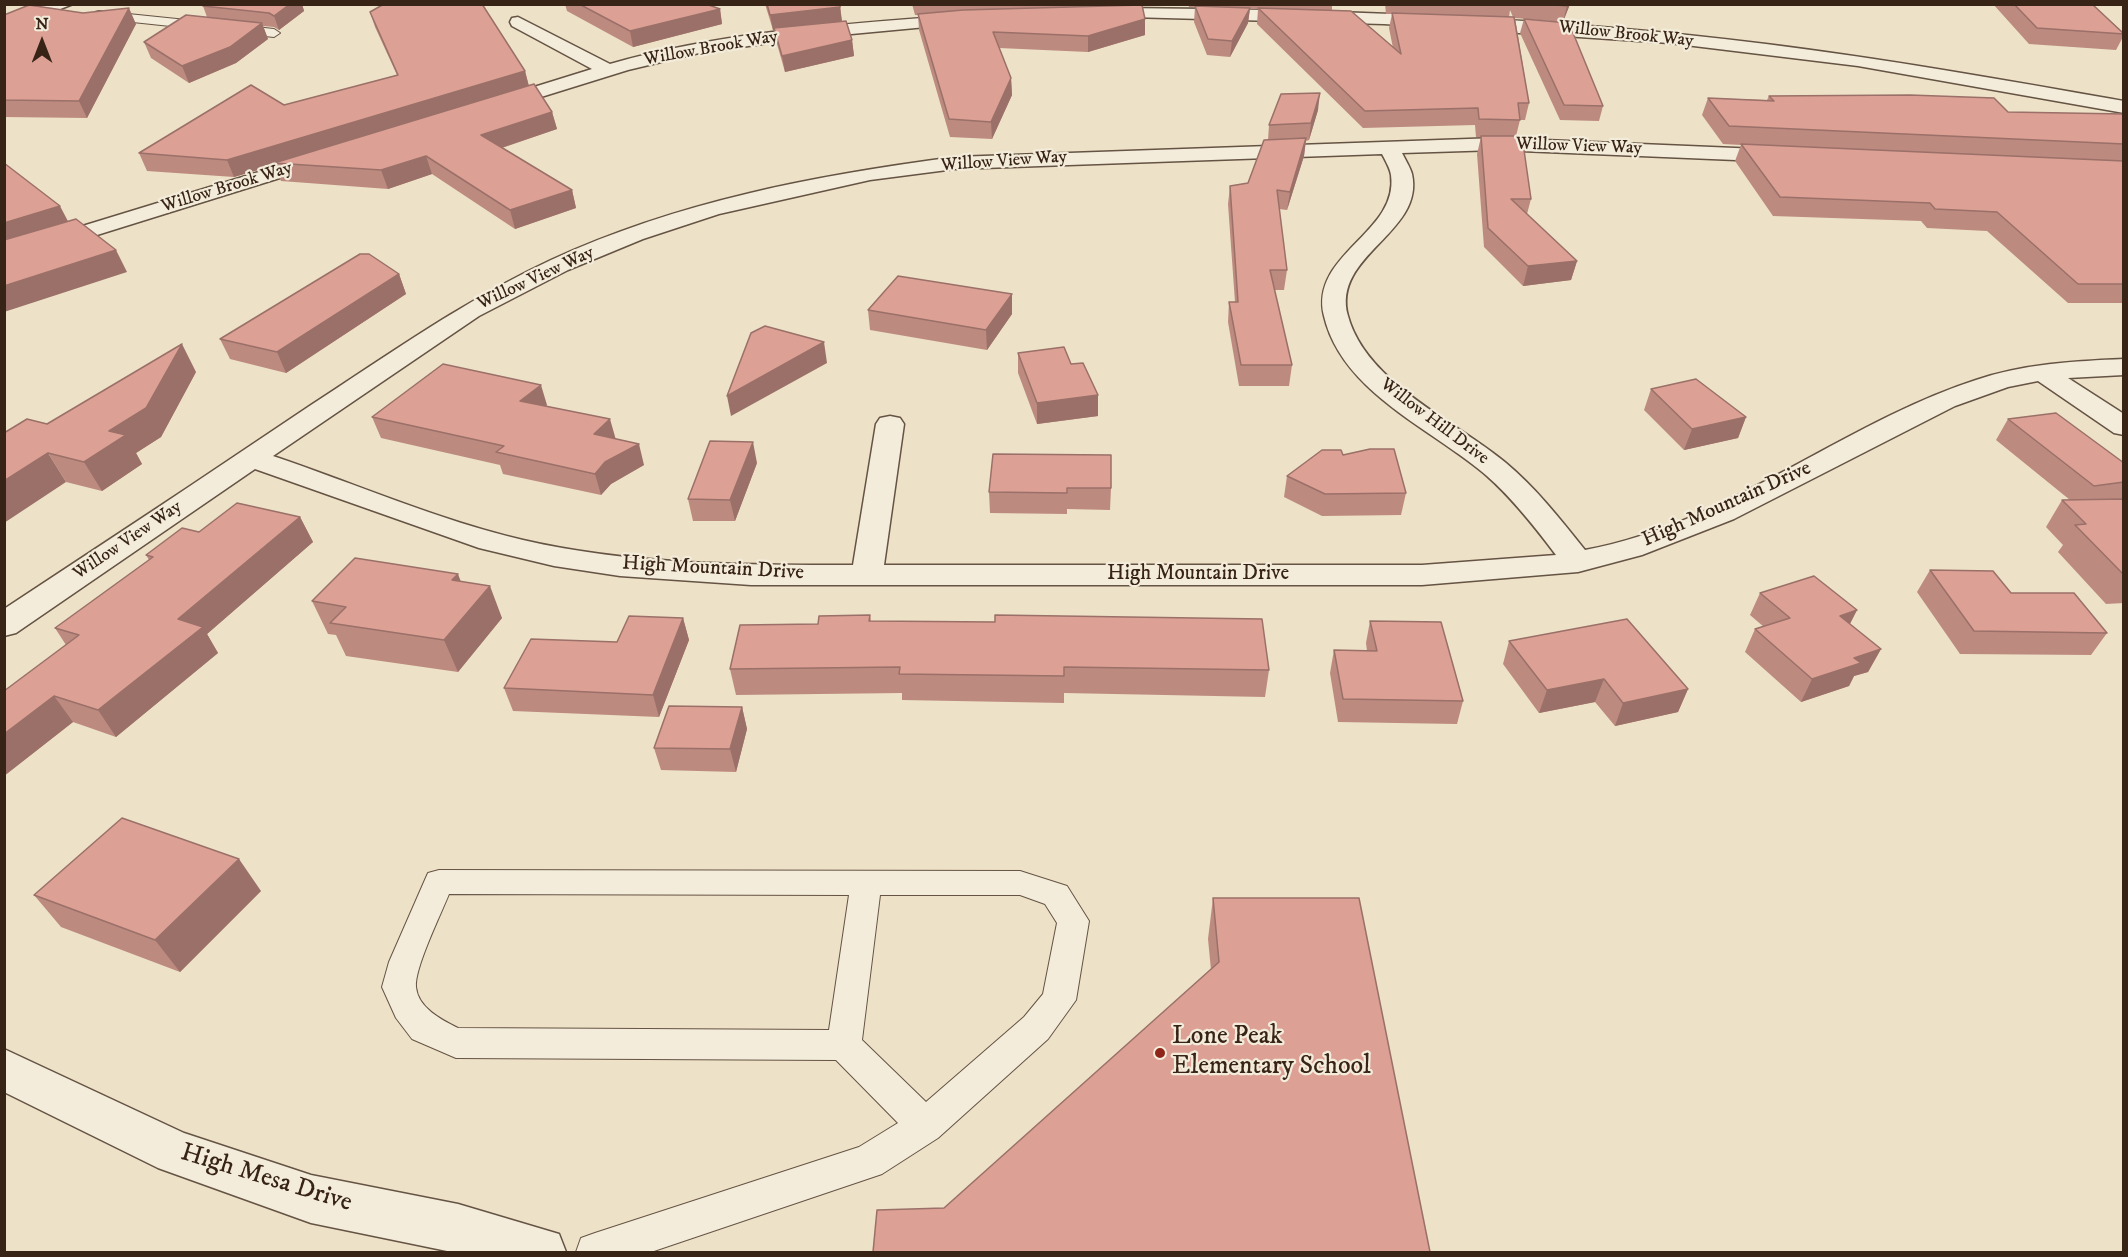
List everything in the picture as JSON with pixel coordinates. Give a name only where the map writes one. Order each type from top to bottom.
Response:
[{"type":"street","points":[[4,26],[71,10]]},
{"type":"street","name":"Willow Brook Way","points":[[1080,13],[1420,20],[1535,26],[1858,61],[2124,107]]},
{"type":"street","name":"Willow Brook Way","points":[[482,109],[651,58],[752,40],[978,18]]},
{"type":"street","points":[[518,22],[607,70]]},
{"type":"street","name":"Willow View Way","points":[[4,624],[427,338],[514,286],[635,234],[711,209],[788,189],[870,174],[955,163],[1388,146],[1497,144],[1802,157]]},
{"type":"street","name":"Willow Hill Drive","points":[[1388,146],[1404,174],[1405,189],[1400,205],[1345,267],[1335,289],[1335,315],[1347,343],[1370,373],[1405,402],[1495,468],[1531,503],[1578,562]]},
{"type":"street","name":"Willow Brook Way","points":[[4,257],[334,155]]},
{"type":"street","name":"High Mountain Drive","points":[[250,458],[492,541],[571,558],[658,570],[751,575],[1422,575],[1578,562],[1634,547],[1686,528],[1942,401],[1987,385],[2044,374],[2124,367]]},
{"type":"street","points":[[2044,374],[2124,427]]},
{"type":"street","points":[[867,575],[890,424]]},
{"type":"street","name":"High Mesa Drive","points":[[4,1069],[175,1152],[311,1199],[458,1229],[541,1252]]},
{"type":"lane","points":[[71,10],[274,33]]},
{"type":"lane","points":[[595,1252],[869,1162],[925,1126],[1036,1028],[1059,999],[1073,921],[1056,895],[1020,883],[439,882],[405,962],[399,987],[408,1008],[424,1028],[456,1043],[844,1045],[925,1126]]},
{"type":"lane","points":[[844,1045],[866,882]]},
{"type":"building","points":[[205,4],[290,4],[274,16],[269,13],[203,6]]},
{"type":"building","points":[[384,4],[482,4],[525,71],[227,160],[139,153],[251,85],[284,105],[398,75],[370,12]]},
{"type":"building","points":[[579,4],[706,4],[720,9],[630,31]]},
{"type":"building","points":[[767,4],[840,4],[840,7],[770,15]]},
{"type":"building","points":[[1543,4],[1568,4],[1567,6]]},
{"type":"building","points":[[2014,4],[2092,4],[2124,34],[2037,28]]},
{"type":"building","points":[[29,5],[83,13],[129,8],[79,101],[4,100],[4,15]]},
{"type":"building","points":[[1142,5],[1145,19],[1088,36],[993,32],[1011,78],[991,122],[949,119],[918,14],[963,10]]},
{"type":"building","points":[[1195,6],[1250,8],[1232,41],[1208,39]]},
{"type":"building","points":[[1258,8],[1351,11],[1401,54],[1392,13],[1514,17],[1529,103],[1518,103],[1520,120],[1479,119],[1478,108],[1365,111]]},
{"type":"building","points":[[186,15],[262,23],[230,47],[182,66],[144,42]]},
{"type":"building","points":[[1524,19],[1569,23],[1603,106],[1564,105]]},
{"type":"building","points":[[846,21],[852,40],[782,56],[774,28]]},
{"type":"building","points":[[534,84],[552,112],[481,135],[572,190],[510,210],[426,156],[381,170],[274,163]]},
{"type":"building","points":[[1320,93],[1311,123],[1269,125],[1281,94]]},
{"type":"building","points":[[1910,95],[1994,98],[2008,112],[2124,114],[2124,144],[1729,126],[1708,98],[1774,101],[1769,96]]},
{"type":"building","points":[[1481,136],[1522,136],[1531,199],[1511,199],[1577,261],[1528,266],[1488,228]]},
{"type":"building","points":[[1306,138],[1290,192],[1277,190],[1287,270],[1270,270],[1292,365],[1241,365],[1229,302],[1238,302],[1230,186],[1248,183],[1264,140]]},
{"type":"building","points":[[1741,144],[2124,161],[2124,284],[2078,284],[1997,212],[1935,209],[1930,203],[1780,197]]},
{"type":"building","points":[[4,163],[60,206],[4,223]]},
{"type":"building","points":[[76,219],[116,250],[4,286],[4,240]]},
{"type":"building","points":[[360,254],[369,254],[399,274],[277,352],[220,339]]},
{"type":"building","points":[[898,276],[1012,294],[986,330],[868,310]]},
{"type":"building","points":[[765,326],[824,342],[727,396],[751,333]]},
{"type":"building","points":[[182,344],[146,408],[109,431],[126,435],[84,462],[48,453],[4,481],[4,433],[27,419],[47,424]]},
{"type":"building","points":[[1064,347],[1071,364],[1083,363],[1098,395],[1037,403],[1018,353]]},
{"type":"building","points":[[443,364],[541,385],[520,401],[610,419],[594,434],[639,444],[605,462],[595,474],[496,452],[504,446],[372,417]]},
{"type":"building","points":[[1696,379],[1746,417],[1692,429],[1651,389]]},
{"type":"building","points":[[2056,413],[2124,463],[2124,482],[2094,486],[2008,419]]},
{"type":"building","points":[[710,441],[753,442],[730,500],[688,499]]},
{"type":"building","points":[[1370,449],[1394,449],[1406,493],[1325,494],[1287,476],[1322,450],[1341,450],[1343,455]]},
{"type":"building","points":[[993,454],[1111,455],[1111,488],[1067,488],[1067,493],[989,492]]},
{"type":"building","points":[[2124,499],[2124,575],[2075,525],[2086,524],[2062,500]]},
{"type":"building","points":[[237,503],[300,517],[178,619],[203,627],[98,710],[54,696],[4,734],[4,691],[79,635],[55,628],[153,557],[146,555],[182,528],[199,532]]},
{"type":"building","points":[[355,558],[458,574],[452,580],[490,586],[444,640],[330,623],[346,607],[312,601]]},
{"type":"building","points":[[1930,570],[1993,571],[2011,593],[2074,593],[2107,633],[1974,631]]},
{"type":"building","points":[[1814,576],[1857,610],[1840,616],[1881,649],[1854,658],[1861,663],[1812,679],[1755,629],[1790,618],[1760,593]]},
{"type":"building","points":[[870,615],[869,621],[995,622],[995,615],[1262,619],[1269,670],[1064,667],[1064,676],[899,674],[900,667],[730,669],[740,625],[818,624],[819,616]]},
{"type":"building","points":[[629,616],[683,618],[653,695],[504,688],[531,639],[617,642]]},
{"type":"building","points":[[1627,619],[1688,689],[1623,703],[1604,679],[1547,690],[1509,641]]},
{"type":"building","points":[[1370,621],[1441,622],[1463,701],[1343,699],[1334,650],[1377,651]]},
{"type":"building","points":[[669,706],[742,707],[730,749],[654,748]]},
{"type":"building","points":[[122,818],[239,859],[155,940],[34,895]]},
{"type":"building","points":[[1213,898],[1359,898],[1430,1252],[873,1252],[877,1210],[944,1208],[1219,962]]},
{"type":"place","name":"Lone Peak Elementary School","points":[[1160,1053]]}]
